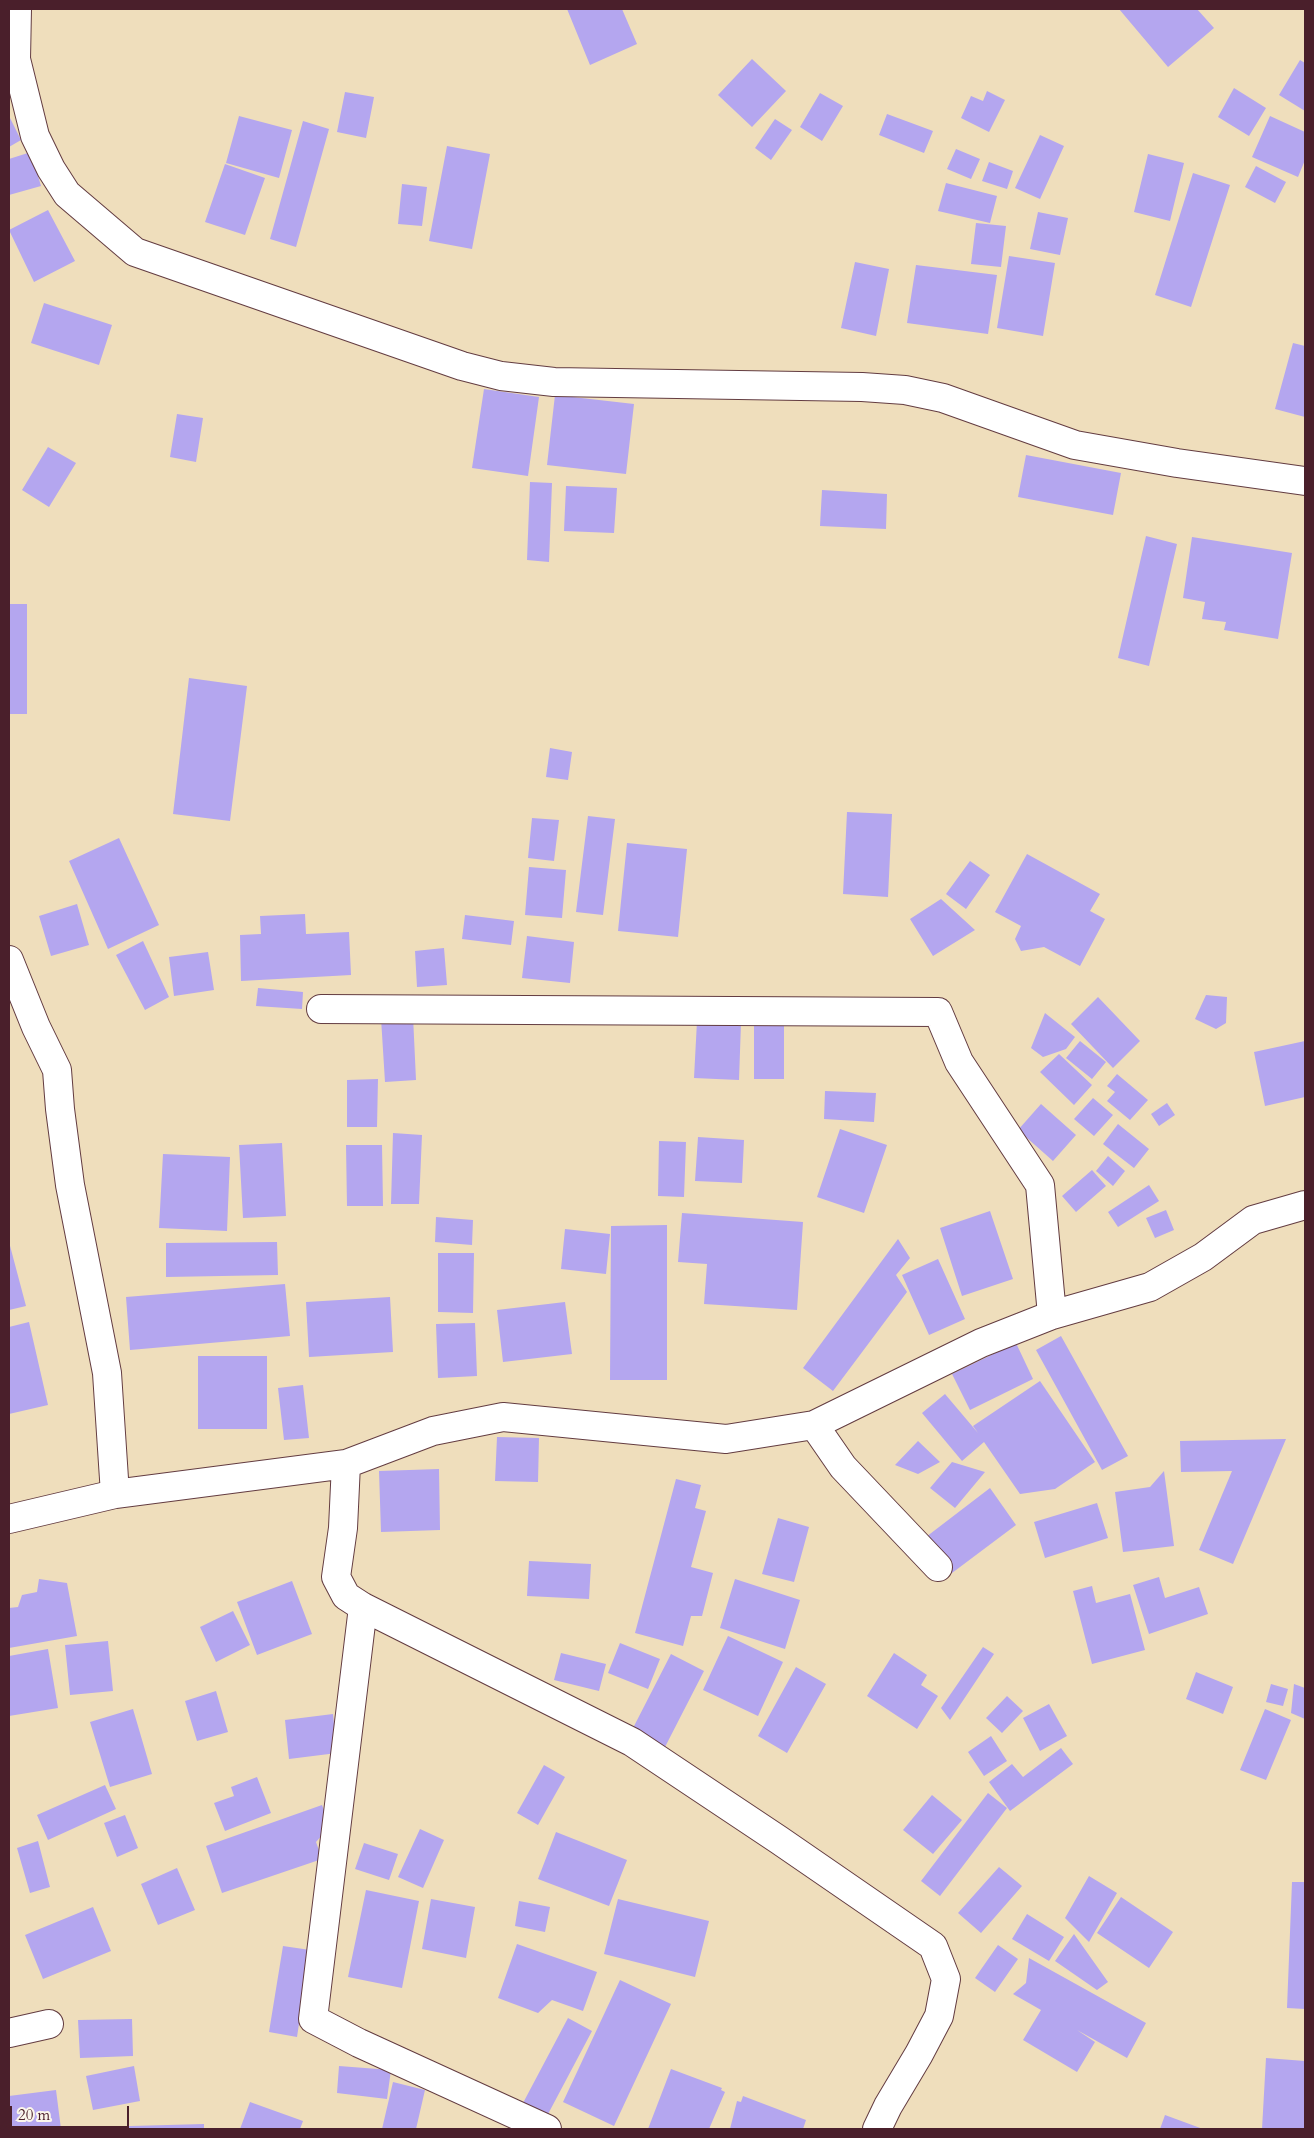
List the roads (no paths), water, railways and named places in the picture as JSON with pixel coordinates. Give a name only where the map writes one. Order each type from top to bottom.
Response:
[{"type":"street","points":[[17,9],[16,59],[35,136],[51,169],[67,194],[135,252],[462,366],[501,376],[554,382],[862,387],[905,390],[943,398],[1075,445],[1177,463],[1305,481]]},
{"type":"street","points":[[9,960],[36,1027],[57,1070],[70,1185],[107,1373],[114,1494]]},
{"type":"street","points":[[321,1009],[938,1012],[959,1062],[1040,1185],[1052,1316]]},
{"type":"street","points":[[9,1519],[114,1494],[346,1464],[433,1431],[503,1417],[726,1439],[814,1426],[981,1344],[1052,1316],[1150,1287],[1203,1257],[1253,1220],[1305,1205]]},
{"type":"street","points":[[814,1426],[843,1467],[938,1567]]},
{"type":"street","points":[[346,1464],[343,1528],[336,1577],[346,1596],[363,1607],[632,1742],[780,1840],[932,1946],[946,1979],[939,2016],[920,2054],[888,2106],[877,2129]]},
{"type":"street","points":[[363,1607],[313,2019],[359,2043],[547,2129]]},
{"type":"street","points":[[9,2033],[49,2024]]}]
